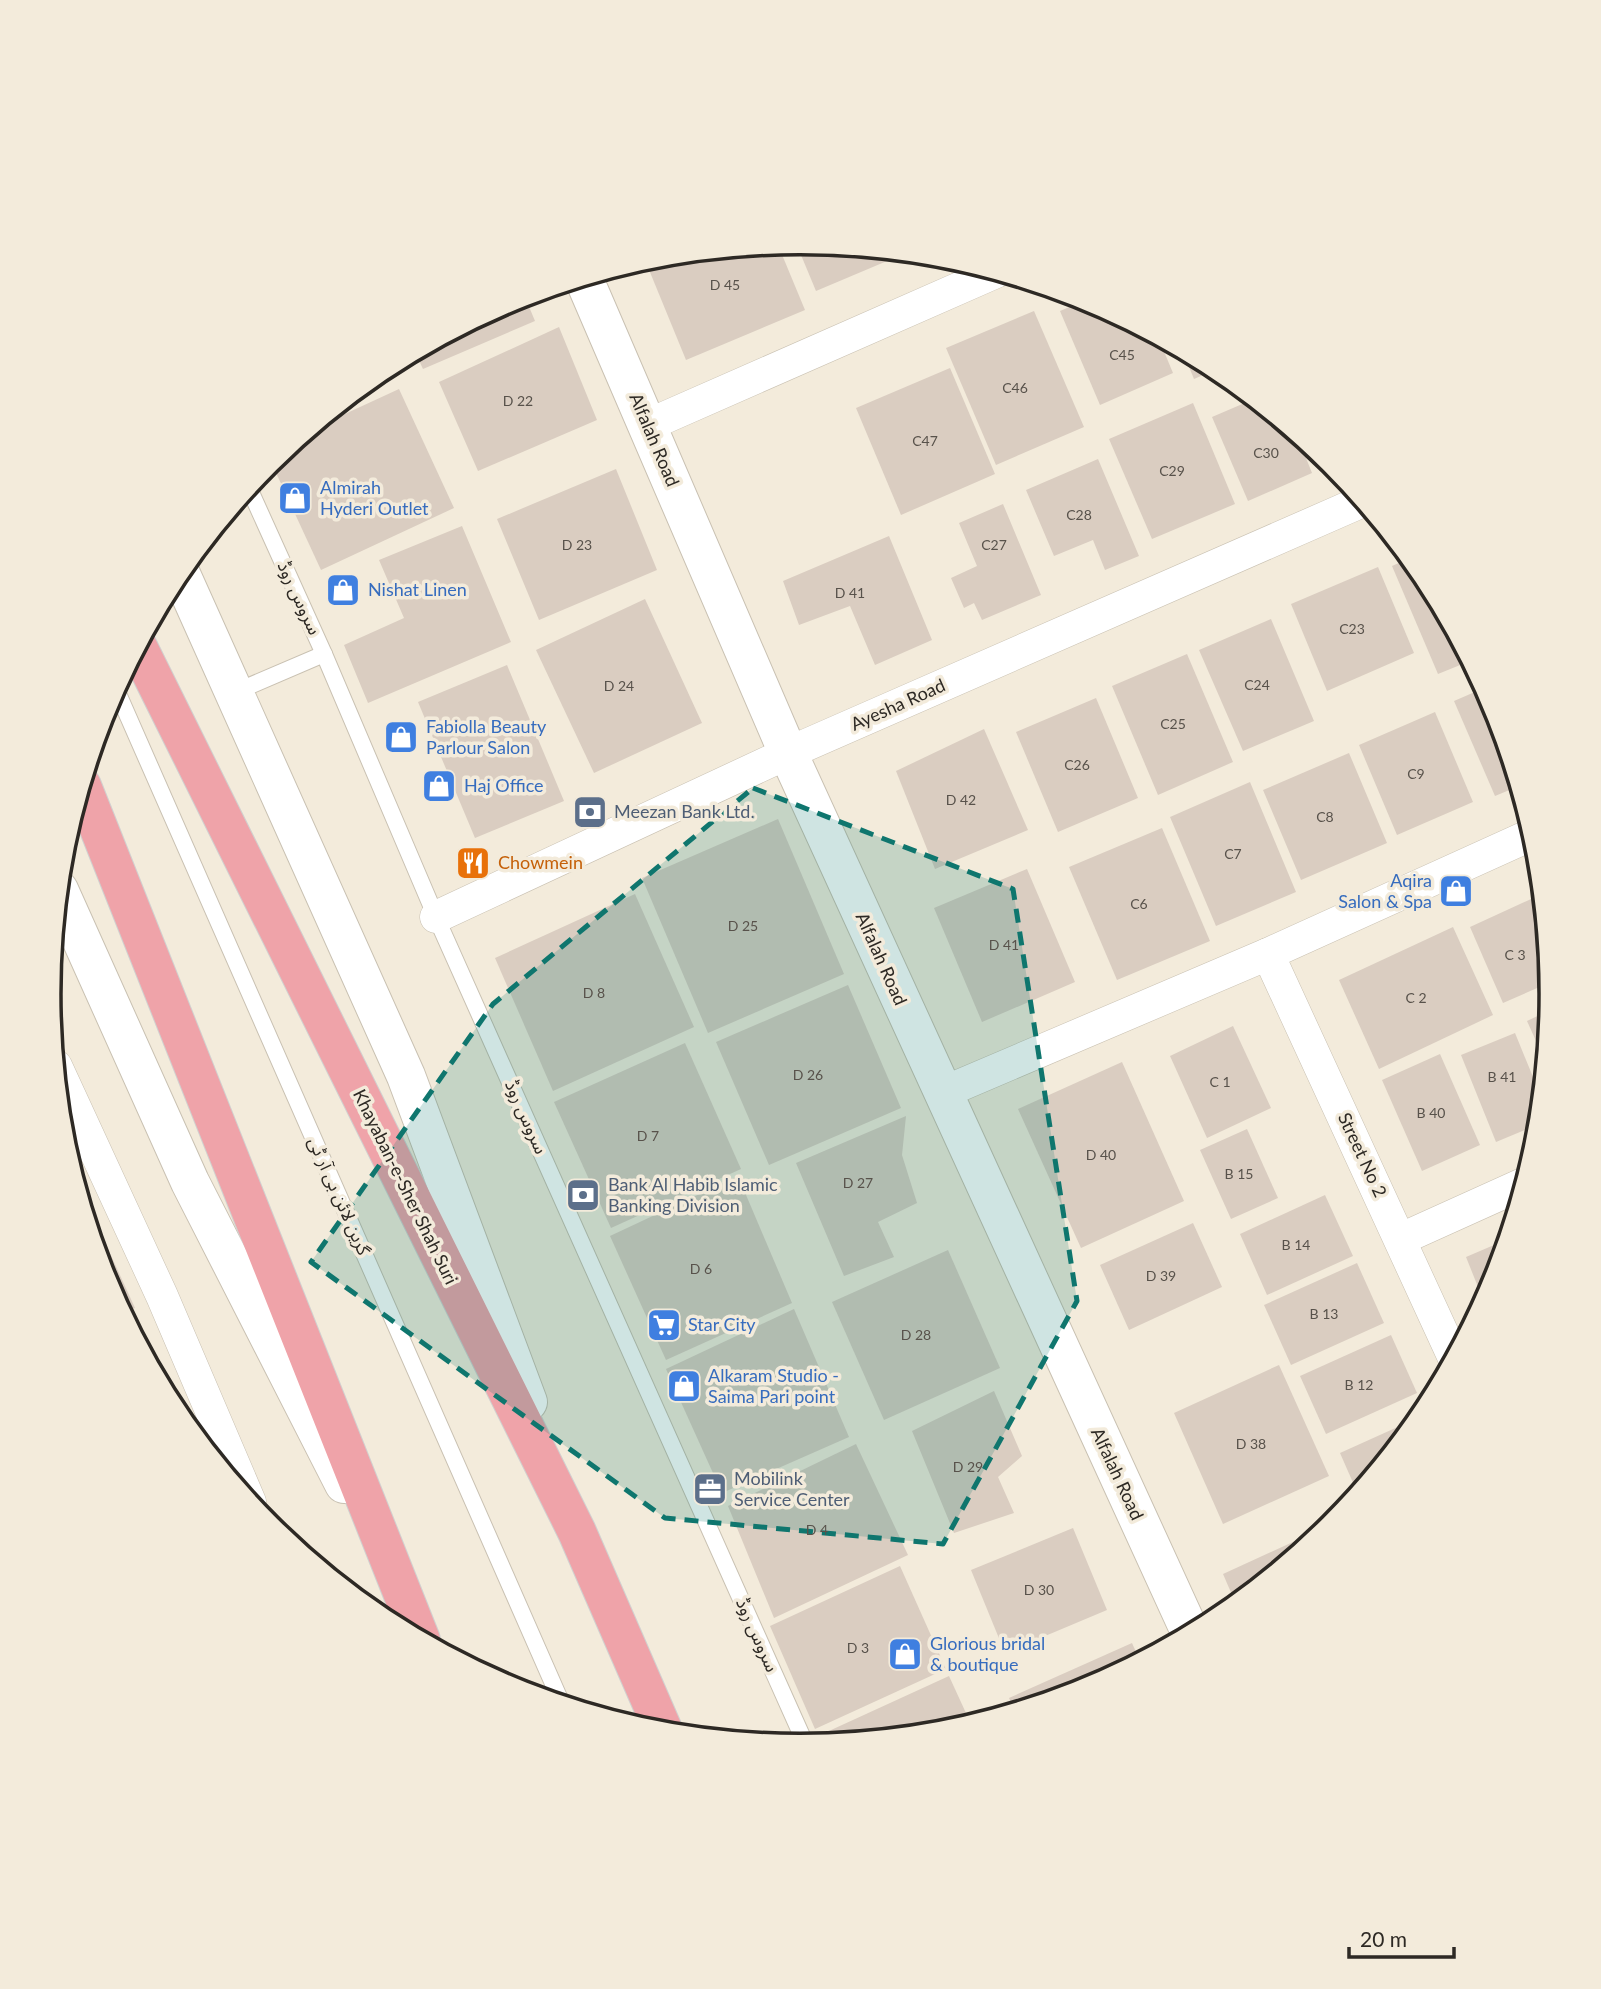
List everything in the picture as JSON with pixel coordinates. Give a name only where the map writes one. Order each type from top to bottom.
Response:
[{"type":"main road","name":"Alfalah Road","points":[[587,287],[788,753],[1187,1624]]},
{"type":"main road","points":[[186,585],[406,1076],[577,1532]]},
{"type":"main road","name":"Khayaban-e-Sher Shah Suri","points":[[145,662],[577,1532],[659,1720]]},
{"type":"main road","points":[[87,799],[415,1625]]},
{"type":"main road","points":[[67,908],[190,1182],[415,1625]]},
{"type":"street","points":[[648,425],[975,276]]},
{"type":"street","name":"Ayesha Road","points":[[436,917],[788,753],[1354,505]]},
{"type":"street","points":[[942,1093],[1268,954],[1523,838]]},
{"type":"street","name":"Street No 2","points":[[1268,954],[1450,1348]]},
{"type":"street","points":[[69,1098],[206,1431],[216,1447]]},
{"type":"street","points":[[1401,1239],[1514,1188]]},
{"type":"lane","name":"سروس روڈ","points":[[254,498],[324,654],[436,917],[801,1734]]},
{"type":"lane","points":[[233,693],[324,654]]},
{"type":"lane","name":"گرین لائن بی آر ٹی","points":[[122,703],[557,1693]]},
{"type":"highlighted area","points":[[753,788],[1013,889],[1077,1301],[943,1544],[665,1518],[311,1262],[493,1004]]},
{"type":"building","points":[[801,255],[887,261],[816,291]]},
{"type":"building","points":[[782,256],[805,310],[686,360],[649,271],[704,262]]},
{"type":"building","points":[[529,307],[535,321],[423,369],[419,361],[431,354],[474,331]]},
{"type":"building","points":[[1070,307],[1127,331],[1164,351],[1173,373],[1100,405],[1060,311]]},
{"type":"building","points":[[1034,311],[1084,427],[996,465],[946,348]]},
{"type":"building","points":[[559,327],[597,420],[478,471],[439,382]]},
{"type":"building","points":[[1189,366],[1203,375],[1194,379]]},
{"type":"building","points":[[950,368],[995,474],[901,515],[856,408]]},
{"type":"building","points":[[399,389],[454,508],[321,570],[276,474],[340,416]]},
{"type":"building","points":[[1193,403],[1235,504],[1152,539],[1109,439]]},
{"type":"building","points":[[1244,403],[1305,455],[1312,473],[1248,501],[1212,417]]},
{"type":"building","points":[[1098,459],[1139,556],[1105,570],[1093,540],[1054,556],[1026,490]]},
{"type":"building","points":[[616,469],[657,570],[539,620],[497,519]]},
{"type":"building","points":[[1003,504],[1041,595],[982,620],[974,603],[964,608],[951,578],[977,566],[959,523]]},
{"type":"building","points":[[462,526],[511,642],[368,703],[344,645],[404,618],[379,560]]},
{"type":"building","points":[[889,536],[932,640],[875,665],[850,606],[799,625],[783,581]]},
{"type":"building","points":[[1400,562],[1441,625],[1462,664],[1438,674],[1392,566]]},
{"type":"building","points":[[1378,567],[1414,653],[1327,691],[1291,604]]},
{"type":"building","points":[[645,599],[702,723],[594,773],[536,650]]},
{"type":"building","points":[[1271,619],[1314,721],[1243,751],[1199,650]]},
{"type":"building","points":[[1187,654],[1233,762],[1158,795],[1112,686]]},
{"type":"building","points":[[507,665],[564,801],[475,838],[418,702]]},
{"type":"building","points":[[1474,692],[1501,757],[1511,789],[1495,796],[1454,701]]},
{"type":"building","points":[[1096,698],[1138,798],[1058,832],[1016,732]]},
{"type":"building","points":[[1435,712],[1473,802],[1397,835],[1359,745]]},
{"type":"building","points":[[984,729],[1028,830],[935,869],[896,771]]},
{"type":"building","points":[[1349,753],[1387,843],[1301,880],[1263,790]]},
{"type":"building","points":[[1250,782],[1296,892],[1216,926],[1170,817]]},
{"type":"building","points":[[778,819],[844,974],[708,1033],[642,878]]},
{"type":"building","points":[[1162,828],[1210,941],[1117,980],[1069,867]]},
{"type":"building","points":[[1027,869],[1075,982],[982,1022],[934,908]]},
{"type":"building","points":[[635,894],[694,1027],[553,1091],[495,958]]},
{"type":"building","points":[[1533,898],[1540,987],[1503,1003],[1470,927]]},
{"type":"building","points":[[1453,927],[1493,1015],[1379,1069],[1339,980]]},
{"type":"building","points":[[848,985],[901,1108],[769,1165],[716,1042]]},
{"type":"building","points":[[1539,1015],[1538,1045],[1527,1021]]},
{"type":"building","points":[[1233,1026],[1271,1108],[1207,1138],[1170,1056]]},
{"type":"building","points":[[1515,1033],[1534,1080],[1527,1129],[1496,1142],[1461,1055]]},
{"type":"building","points":[[685,1043],[741,1169],[611,1228],[554,1102]]},
{"type":"building","points":[[1440,1054],[1480,1145],[1422,1171],[1382,1080]]},
{"type":"building","points":[[1122,1062],[1184,1201],[1081,1248],[1018,1109]]},
{"type":"building","points":[[906,1116],[902,1155],[917,1203],[878,1222],[894,1257],[844,1276],[796,1163]]},
{"type":"building","points":[[1247,1129],[1278,1198],[1231,1219],[1200,1150]]},
{"type":"building","points":[[738,1176],[792,1303],[666,1360],[610,1236]]},
{"type":"building","points":[[1325,1195],[1353,1256],[1267,1295],[1240,1234]]},
{"type":"building","points":[[1193,1223],[1222,1287],[1129,1330],[1100,1265]]},
{"type":"building","points":[[99,1230],[135,1308],[132,1309]]},
{"type":"building","points":[[1496,1244],[1478,1288],[1466,1257]]},
{"type":"building","points":[[948,1250],[1000,1368],[884,1420],[832,1302]]},
{"type":"building","points":[[1357,1263],[1384,1323],[1291,1365],[1264,1305]]},
{"type":"building","points":[[794,1309],[849,1437],[722,1493],[666,1369]]},
{"type":"building","points":[[1391,1335],[1417,1393],[1326,1434],[1300,1376]]},
{"type":"building","points":[[1279,1365],[1329,1476],[1223,1524],[1174,1413]]},
{"type":"building","points":[[994,1391],[1022,1456],[998,1477],[1014,1513],[954,1533],[912,1431]]},
{"type":"building","points":[[1401,1426],[1354,1484],[1340,1453]]},
{"type":"building","points":[[856,1444],[908,1555],[774,1618],[728,1506]]},
{"type":"building","points":[[1073,1528],[1107,1610],[1005,1653],[971,1570]]},
{"type":"building","points":[[1300,1539],[1232,1594],[1223,1574]]},
{"type":"building","points":[[900,1566],[946,1669],[815,1729],[770,1626]]},
{"type":"building","points":[[1132,1643],[1136,1653],[1038,1695],[1011,1703],[1009,1698]]},
{"type":"building","points":[[949,1676],[967,1715],[897,1727],[825,1733]]},
{"type":"place","name":"Almirah Hyderi Outlet","points":[[295,498]]},
{"type":"place","name":"Nishat Linen","points":[[343,590]]},
{"type":"place","name":"Fabiolla Beauty Parlour Salon","points":[[401,737]]},
{"type":"place","name":"Haj Office","points":[[439,786]]},
{"type":"place","name":"Meezan Bank Ltd.","points":[[590,812]]},
{"type":"place","name":"Chowmein","points":[[473,863]]},
{"type":"place","name":"Aqira Salon & Spa","points":[[1456,891]]},
{"type":"place","name":"Bank Al Habib Islamic Banking Division","points":[[583,1195]]},
{"type":"place","name":"Star City","points":[[664,1325]]},
{"type":"place","name":"Alkaram Studio - Saima Pari point","points":[[684,1386]]},
{"type":"place","name":"Mobilink Service Center","points":[[710,1489]]},
{"type":"place","name":"Glorious bridal & boutique","points":[[905,1654]]}]
